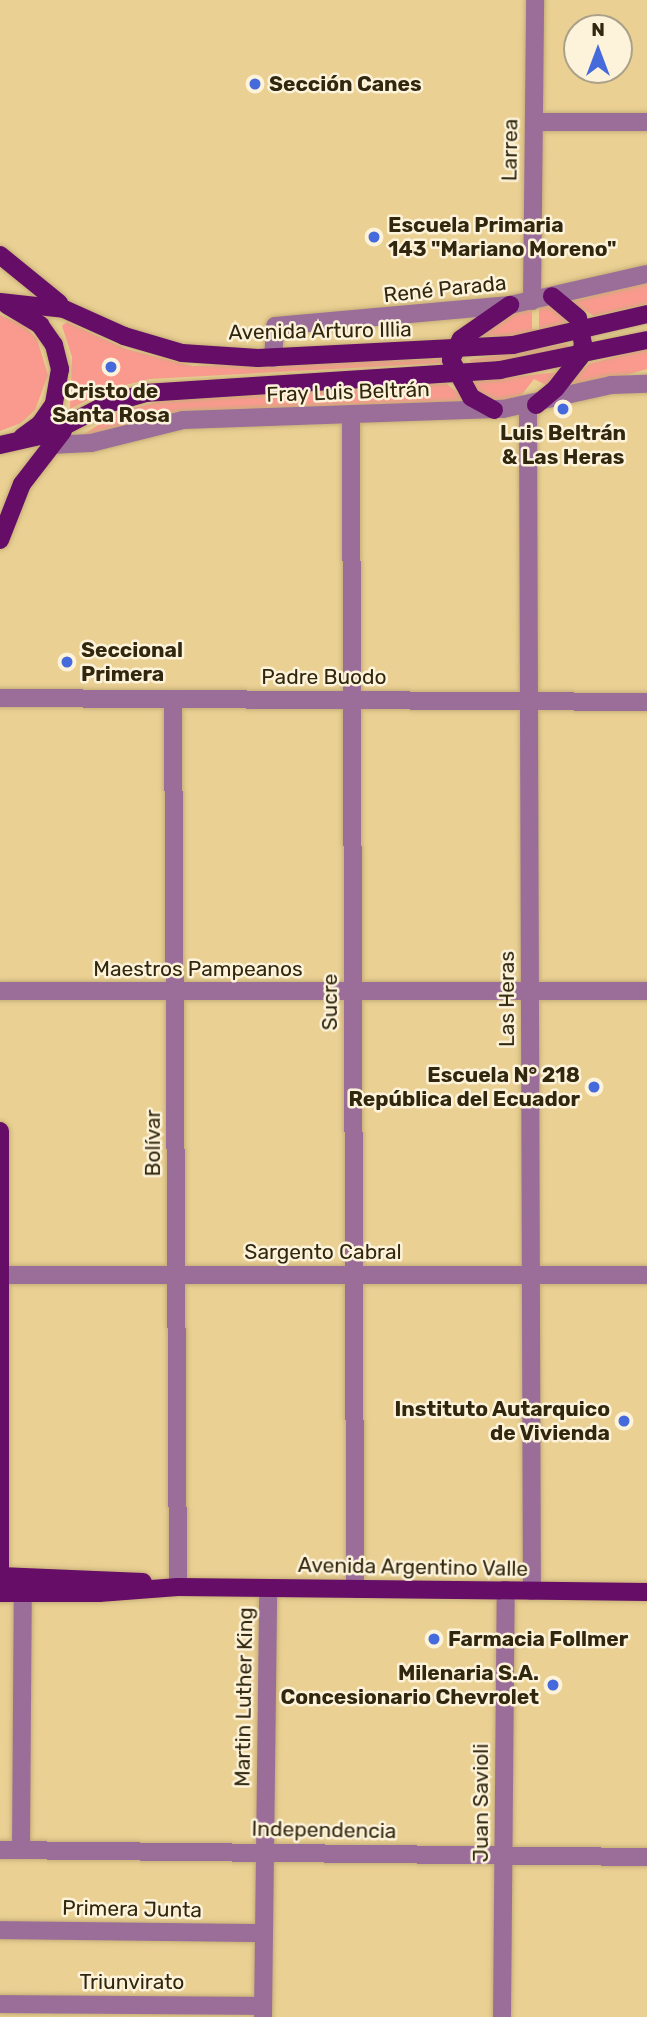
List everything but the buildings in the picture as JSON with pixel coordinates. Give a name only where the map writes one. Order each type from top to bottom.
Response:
[{"type":"main road","points":[[0,255],[16,271],[74,312]]},
{"type":"main road","points":[[16,271],[54,345]]},
{"type":"main road","points":[[532,406],[551,394],[580,357],[583,331],[576,315],[552,296]]},
{"type":"main road","name":"Avenida Arturo Illia","points":[[0,303],[34,303],[74,312],[124,336],[182,353],[273,358],[455,350],[530,343],[647,314]]},
{"type":"main road","name":"Avenida Arturo Illia","points":[[0,303],[32,317],[54,345],[60,381],[46,441]]},
{"type":"main road","points":[[494,410],[474,399],[451,362],[463,337],[510,305]]},
{"type":"main road","points":[[0,540],[30,470],[46,441],[107,404],[153,392],[456,373],[580,357],[647,340]]},
{"type":"main road","points":[[5,444],[31,432],[54,404]]},
{"type":"main road","points":[[5,444],[46,441]]},
{"type":"main road","points":[[0,1131],[0,1582]]},
{"type":"main road","name":"Avenida Argentino Valle","points":[[0,1582],[23,1585],[99,1577],[178,1587],[647,1592]]},
{"type":"street","name":"Larrea","points":[[532,301],[535,0]]},
{"type":"street","points":[[534,122],[647,122]]},
{"type":"street","name":"René Parada","points":[[273,358],[275,326],[510,305],[647,274]]},
{"type":"street","points":[[611,385],[647,374]]},
{"type":"street","name":"Fray Luis Beltrán","points":[[46,441],[91,443],[183,420],[494,410],[532,406],[611,385],[647,384]]},
{"type":"street","name":"Las Heras","points":[[532,406],[529,701],[532,1591]]},
{"type":"street","name":"Sucre","points":[[351,414],[355,1589]]},
{"type":"street","name":"Padre Buodo","points":[[0,698],[647,702]]},
{"type":"street","name":"Bolívar","points":[[173,699],[178,1587]]},
{"type":"street","name":"Maestros Pampeanos","points":[[0,991],[647,991]]},
{"type":"street","name":"Sargento Cabral","points":[[0,1275],[647,1275]]},
{"type":"street","points":[[21,1850],[23,1585]]},
{"type":"street","name":"Martin Luther King","points":[[263,2012],[268,1588]]},
{"type":"street","name":"Juan Savioli","points":[[502,2017],[506,1590]]},
{"type":"street","name":"Independencia","points":[[0,1850],[647,1857]]},
{"type":"street","name":"Primera Junta","points":[[0,1930],[264,1933]]},
{"type":"street","name":"Triunvirato","points":[[0,2004],[263,2012]]},
{"type":"shaded area","points":[[647,281],[647,304],[594,316],[570,302]]},
{"type":"shaded area","points":[[547,303],[571,323],[523,336],[474,337],[513,311],[532,306],[532,329],[539,330],[539,305]]},
{"type":"shaded area","points":[[0,315],[24,325],[37,339],[48,375],[35,410],[21,423],[0,431]]},
{"type":"shaded area","points":[[67,322],[126,349],[193,366],[441,359],[445,363],[150,379],[109,389],[70,409],[72,357],[62,326]]},
{"type":"shaded area","points":[[566,344],[570,347],[527,359],[473,364],[469,360]]},
{"type":"shaded area","points":[[647,348],[647,369],[564,393],[562,390],[589,364]]},
{"type":"shaded area","points":[[558,372],[548,386],[534,379],[517,401],[487,401],[469,382]]},
{"type":"shaded area","points":[[446,383],[470,403],[83,435],[118,412],[161,401]]},
{"type":"place","name":"Sección Canes","points":[[255,84]]},
{"type":"place","name":"Escuela Primaria 143 \"Mariano Moreno\"","points":[[374,237]]},
{"type":"place","name":"Cristo de Santa Rosa","points":[[111,367]]},
{"type":"place","name":"Luis Beltrán & Las Heras","points":[[563,409]]},
{"type":"place","name":"Seccional Primera","points":[[67,662]]},
{"type":"place","name":"Escuela N° 218 República del Ecuador","points":[[594,1087]]},
{"type":"place","name":"Instituto Autarquico de Vivienda","points":[[624,1421]]},
{"type":"place","name":"Farmacia Follmer","points":[[434,1639]]},
{"type":"place","name":"Milenaria S.A. Concesionario Chevrolet","points":[[553,1685]]}]
